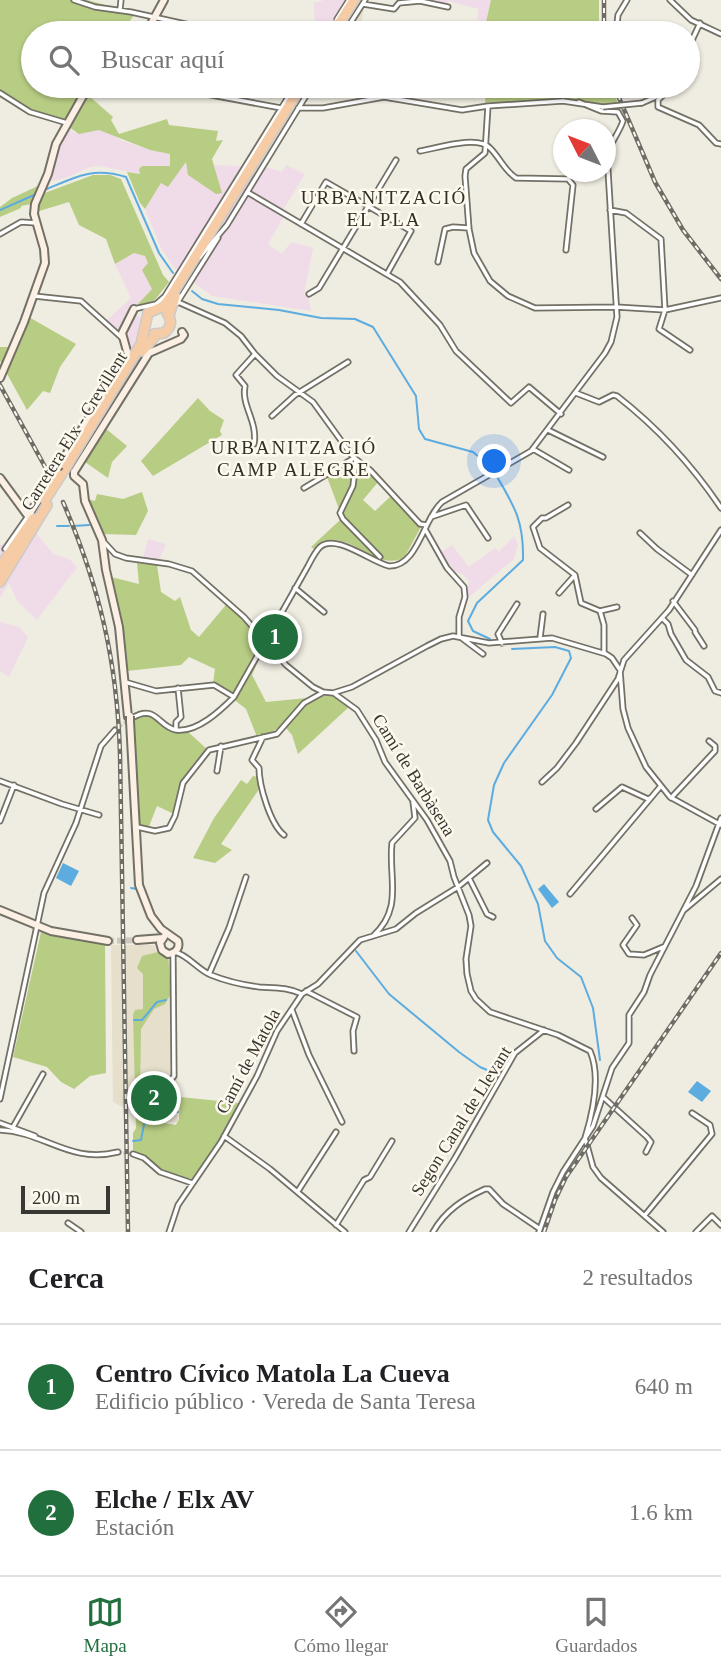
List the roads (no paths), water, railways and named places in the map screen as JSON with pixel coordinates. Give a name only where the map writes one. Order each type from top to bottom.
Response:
[{"type":"highway","points":[[345,21],[360,1]]},
{"type":"highway","points":[[295,98],[167,302],[155,310],[170,318],[172,303],[296,98]]},
{"type":"highway","name":"Carretera Elx - Crevillent","points":[[0,573],[137,352],[144,338],[145,325],[155,310]]},
{"type":"highway","name":"Carretera Elx - Crevillent","points":[[61,474],[140,354],[161,334],[170,318]]},
{"type":"highway","points":[[145,325],[161,334]]},
{"type":"highway","points":[[0,567],[44,501]]},
{"type":"highway","name":"Carretera Elx - Crevillent","points":[[0,583],[44,501]]},
{"type":"street","points":[[74,0],[95,7],[169,21]]},
{"type":"street","points":[[120,10],[121,0]]},
{"type":"street","points":[[153,21],[164,0]]},
{"type":"street","points":[[336,21],[349,0]]},
{"type":"street","points":[[617,21],[627,0]]},
{"type":"street","points":[[670,0],[687,17],[696,21]]},
{"type":"street","points":[[350,21],[360,1],[394,9],[399,3],[420,1],[448,7]]},
{"type":"street","points":[[700,23],[721,34]]},
{"type":"street","points":[[0,93],[30,112],[69,123]]},
{"type":"street","points":[[0,378],[34,296],[46,256],[34,214],[35,204],[48,174],[56,144],[82,98]]},
{"type":"street","points":[[227,98],[281,108]]},
{"type":"street","points":[[122,338],[123,328],[134,309],[161,302],[287,98]]},
{"type":"street","points":[[304,98],[178,302],[170,318],[184,335],[181,339],[152,349],[74,476],[83,484],[85,501],[103,541],[106,570],[119,627],[130,719],[136,871],[140,894],[164,939],[162,950],[183,956],[209,974],[247,985],[285,987],[304,992],[357,1017],[354,1051]]},
{"type":"street","points":[[298,108],[323,108],[378,98]]},
{"type":"street","points":[[390,98],[462,110],[488,106],[579,102],[603,107],[642,103],[653,98]]},
{"type":"street","points":[[660,98],[659,107],[699,125],[721,145]]},
{"type":"street","points":[[130,719],[139,714],[152,714],[176,730],[193,727],[223,708],[234,697],[321,546],[328,543],[342,545],[384,565],[397,566],[406,562],[429,518],[442,502],[533,449],[561,414],[611,342],[616,328],[607,154],[620,134],[623,117],[618,113],[601,111],[579,102]]},
{"type":"street","points":[[488,106],[486,145],[482,157],[465,172],[469,228],[474,253],[481,268],[497,288],[535,308],[616,307],[665,310],[721,298]]},
{"type":"street","points":[[421,151],[478,142],[486,145],[516,178],[571,181],[566,250]]},
{"type":"street","points":[[309,293],[319,288],[396,160]]},
{"type":"street","points":[[301,224],[326,181],[411,230],[387,274]]},
{"type":"street","points":[[247,192],[400,282],[440,325],[456,351],[511,403],[529,387],[561,414]]},
{"type":"street","points":[[610,210],[626,213],[662,239],[665,310],[659,329],[690,349]]},
{"type":"street","points":[[0,234],[21,222],[37,223]]},
{"type":"street","points":[[200,257],[227,225]]},
{"type":"street","points":[[438,262],[444,229],[469,228]]},
{"type":"street","points":[[188,269],[202,236]]},
{"type":"street","points":[[34,296],[81,301],[122,338],[127,346],[128,355],[61,474]]},
{"type":"street","points":[[178,302],[225,323],[241,336],[277,376],[313,402],[355,459],[370,470],[420,524],[426,526],[447,568],[464,587],[459,636]]},
{"type":"street","points":[[134,309],[155,310]]},
{"type":"street","points":[[134,309],[145,325]]},
{"type":"street","points":[[161,334],[182,332]]},
{"type":"street","points":[[254,444],[256,427],[243,396],[245,386],[236,375],[255,354]]},
{"type":"street","points":[[272,416],[295,395],[348,362]]},
{"type":"street","points":[[576,393],[599,402],[613,395],[617,396],[640,414],[673,446],[721,508]]},
{"type":"street","points":[[548,430],[603,457]]},
{"type":"street","points":[[533,449],[569,470]]},
{"type":"street","points":[[304,488],[355,459]]},
{"type":"street","points":[[355,459],[353,486],[340,513],[380,557]]},
{"type":"street","points":[[0,478],[28,516]]},
{"type":"street","points":[[5,549],[28,516],[44,501]]},
{"type":"street","points":[[429,518],[466,505],[488,537]]},
{"type":"street","points":[[568,505],[542,518],[533,527],[540,548],[575,575],[581,603],[600,611],[617,607]]},
{"type":"street","points":[[542,782],[557,768],[576,743],[618,679],[624,660],[662,618],[721,530]]},
{"type":"street","points":[[640,533],[692,575]]},
{"type":"street","points":[[103,541],[115,554],[126,558],[169,564],[192,571],[244,617],[286,666],[323,692],[333,693],[362,682],[441,639],[459,636],[480,642],[502,643],[552,638],[604,653],[612,658],[620,670],[623,709],[628,728],[646,767],[671,798],[720,822],[703,870],[639,1001],[629,1015],[629,1043],[612,1068],[593,1126],[553,1192],[539,1230],[503,1204],[489,1189],[485,1189],[457,1204],[433,1232]]},
{"type":"street","points":[[559,593],[575,575]]},
{"type":"street","points":[[295,588],[324,612]]},
{"type":"street","points":[[673,601],[704,646]]},
{"type":"street","points":[[502,643],[498,634],[517,604]]},
{"type":"street","points":[[600,611],[604,625],[604,653]]},
{"type":"street","points":[[540,638],[543,614]]},
{"type":"street","points":[[662,618],[668,624],[686,660],[708,677],[715,691],[721,693]]},
{"type":"street","points":[[459,636],[483,654]]},
{"type":"street","points":[[126,682],[156,691],[214,685],[234,697]]},
{"type":"street","points":[[176,730],[182,706],[178,688]]},
{"type":"street","points":[[136,829],[160,831],[169,828],[175,816],[183,783],[209,750],[276,734],[304,703],[323,692]]},
{"type":"street","name":"Camí de Barbàsena","points":[[333,693],[357,710],[376,740],[385,762],[445,850],[469,915],[471,926],[466,959],[471,991],[490,1012],[586,1047],[592,1055],[593,1110],[585,1138]]},
{"type":"street","points":[[0,1099],[48,881],[76,823],[101,746],[115,730]]},
{"type":"street","points":[[263,737],[252,757],[260,768],[259,781],[269,809],[279,831],[284,835]]},
{"type":"street","points":[[671,798],[715,751],[715,746],[709,741]]},
{"type":"street","points":[[217,771],[221,746]]},
{"type":"street","points":[[0,781],[99,815]]},
{"type":"street","points":[[0,821],[14,785]]},
{"type":"street","points":[[596,809],[622,787],[648,799],[652,797]]},
{"type":"street","points":[[570,894],[660,787]]},
{"type":"street","points":[[371,937],[382,926],[393,902],[392,843],[415,818],[413,801]]},
{"type":"street","name":"Camí de Matola","points":[[169,1232],[178,1205],[224,1136],[257,1076],[277,1031],[304,992],[318,984],[360,940],[396,929],[458,887],[487,863]]},
{"type":"street","points":[[209,974],[229,928],[246,877]]},
{"type":"street","points":[[469,878],[487,914],[493,918]]},
{"type":"street","points":[[683,912],[721,879]]},
{"type":"street","points":[[0,910],[58,932],[107,941]]},
{"type":"street","points":[[632,918],[637,925],[623,945],[629,954],[644,955],[665,946]]},
{"type":"street","points":[[137,940],[177,939],[173,953],[172,994],[174,1076],[170,1081]]},
{"type":"street","points":[[292,1008],[309,1055],[342,1122]]},
{"type":"street","name":"Segon Canal de Llevant","points":[[409,1232],[455,1158],[510,1060],[544,1030]]},
{"type":"street","points":[[13,1127],[43,1074]]},
{"type":"street","points":[[603,1097],[647,1137],[651,1143],[646,1152]]},
{"type":"street","points":[[645,1215],[712,1134],[710,1125],[692,1113]]},
{"type":"street","points":[[0,1123],[58,1149],[92,1156],[118,1152]]},
{"type":"street","points":[[0,1129],[43,1141]]},
{"type":"street","points":[[298,1191],[336,1132]]},
{"type":"street","points":[[224,1136],[298,1191],[345,1232]]},
{"type":"street","points":[[585,1138],[593,1167],[601,1178],[663,1232]]},
{"type":"street","points":[[336,1225],[392,1141]]},
{"type":"street","points":[[133,1154],[144,1158],[160,1172],[192,1183]]},
{"type":"street","points":[[696,1232],[712,1216],[721,1225]]},
{"type":"street","points":[[68,1223],[82,1232]]},
{"type":"water","points":[[63,863],[79,871],[71,886],[56,878]]},
{"type":"water","points":[[544,884],[559,902],[552,908],[538,889]]},
{"type":"water","points":[[697,1081],[711,1091],[702,1102],[688,1092]]},
{"type":"waterway","points":[[47,189],[86,174],[104,173],[126,177],[159,253],[173,273]]},
{"type":"waterway","points":[[0,210],[34,195]]},
{"type":"waterway","points":[[192,291],[202,299],[218,304],[279,310],[321,318],[355,319],[373,327],[416,396],[419,429],[425,439],[473,452],[492,468]]},
{"type":"waterway","points":[[490,639],[473,631],[468,621],[477,603],[523,560],[522,535],[517,515],[496,475]]},
{"type":"waterway","points":[[73,526],[89,525]]},
{"type":"waterway","points":[[57,526],[69,526]]},
{"type":"waterway","points":[[512,649],[555,647],[569,651],[571,658],[552,695],[504,763],[494,785],[488,820],[493,832],[521,866],[538,904],[545,941],[557,958],[581,977],[593,1008],[600,1060]]},
{"type":"waterway","points":[[131,888],[137,889]]},
{"type":"waterway","points":[[356,951],[389,994],[459,1052],[494,1073]]},
{"type":"waterway","points":[[134,1020],[142,1020],[157,1002],[166,1000]]},
{"type":"waterway","points":[[133,1141],[141,1140],[146,1114],[144,1107],[136,1104]]},
{"type":"waterway","points":[[139,1113],[178,1112]]},
{"type":"tunnel","points":[[115,730],[130,719]]},
{"type":"tunnel","points":[[108,941],[137,940]]},
{"type":"tunnel","points":[[118,1152],[133,1154]]},
{"type":"railway","points":[[604,0],[604,21]]},
{"type":"railway","points":[[619,98],[655,182],[683,230],[721,279]]},
{"type":"railway","points":[[0,385],[49,474]]},
{"type":"railway","points":[[63,502],[97,595],[110,656],[118,720],[128,1232]]},
{"type":"railway","points":[[544,1232],[566,1177],[721,953]]},
{"type":"place","name":"Centro Cívico Matola La Cueva","points":[[275,637]]},
{"type":"place","name":"Elche / Elx AV","points":[[154,1098]]},
{"type":"district","name":"URBANITZACIÓ EL PLA","points":[[384,208]]},
{"type":"district","name":"URBANITZACIÓ CAMP ALEGRE","points":[[294,458]]}]
